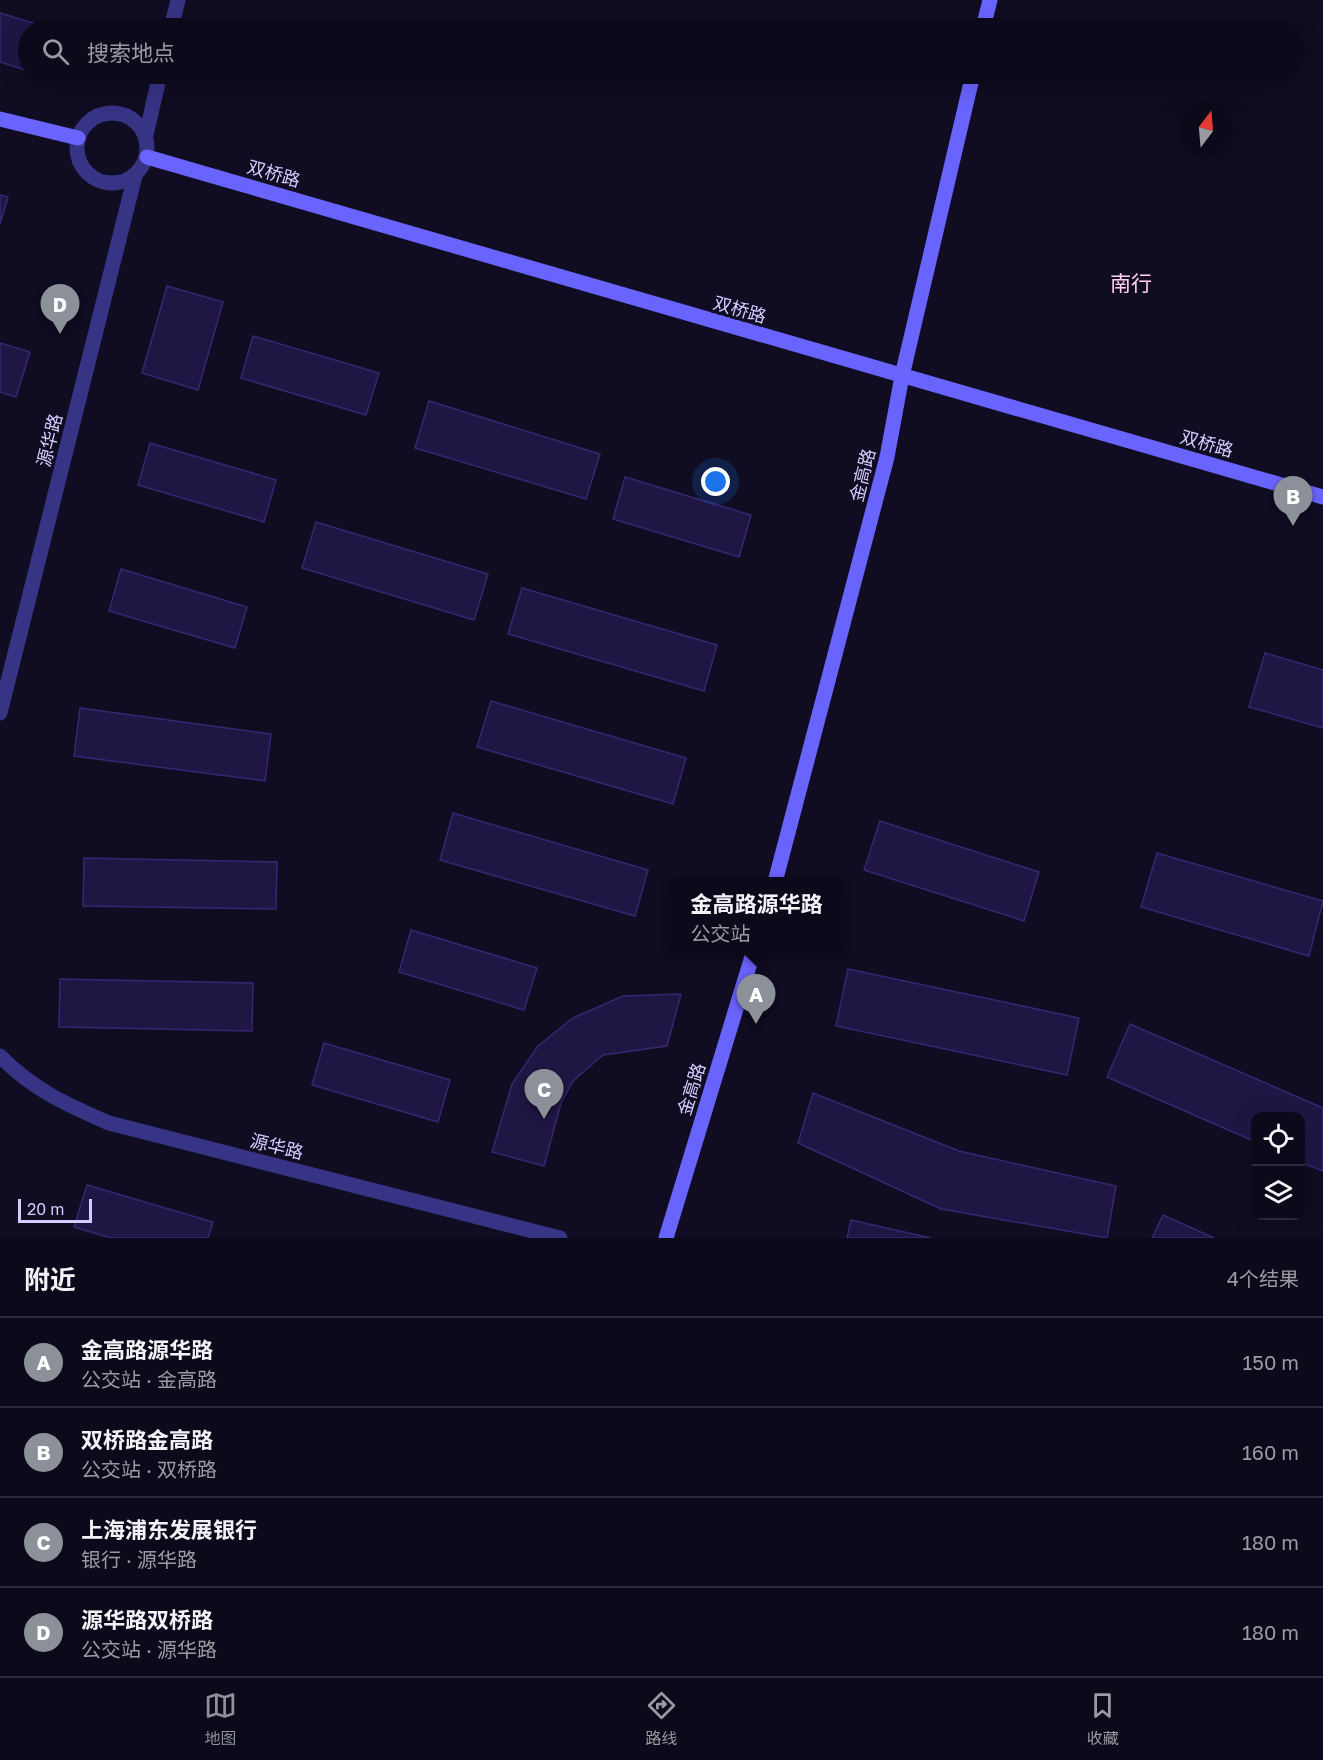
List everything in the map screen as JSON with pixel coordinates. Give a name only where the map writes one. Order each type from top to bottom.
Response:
[{"type":"street","points":[[174,18],[178,0]]},
{"type":"street","points":[[986,18],[990,0]]},
{"type":"street","points":[[146,135],[132,118],[110,112],[99,114],[90,120],[78,138],[79,160],[93,178],[114,183],[135,176],[147,157],[146,135],[158,84]]},
{"type":"street","name":"金高路","points":[[776,877],[885,468],[902,376],[971,84]]},
{"type":"street","points":[[0,119],[78,138]]},
{"type":"street","name":"双桥路","points":[[147,157],[1323,497]]},
{"type":"street","name":"源华路","points":[[0,713],[135,176]]},
{"type":"street","name":"金高路","points":[[666,1238],[753,955]]},
{"type":"street","name":"源华路","points":[[0,1056],[18,1074],[57,1101],[109,1123],[560,1238]]},
{"type":"building","points":[[0,13],[18,18],[18,68],[0,62]]},
{"type":"building","points":[[0,195],[8,197],[0,224]]},
{"type":"building","points":[[167,286],[223,302],[198,390],[142,373]]},
{"type":"building","points":[[253,336],[379,373],[366,415],[241,378]]},
{"type":"building","points":[[0,343],[30,352],[16,397],[0,392]]},
{"type":"building","points":[[429,401],[600,454],[586,499],[415,448]]},
{"type":"building","points":[[150,443],[276,480],[264,522],[138,485]]},
{"type":"building","points":[[625,477],[751,515],[739,557],[613,519]]},
{"type":"building","points":[[316,522],[488,574],[474,620],[302,568]]},
{"type":"building","points":[[121,569],[247,607],[235,648],[109,611]]},
{"type":"building","points":[[522,588],[717,645],[704,691],[508,634]]},
{"type":"building","points":[[1265,653],[1323,670],[1323,728],[1249,707]]},
{"type":"building","points":[[491,701],[686,758],[673,804],[477,747]]},
{"type":"building","points":[[80,708],[271,734],[265,781],[74,756]]},
{"type":"building","points":[[453,813],[648,870],[635,916],[440,860]]},
{"type":"building","points":[[880,821],[1039,872],[1024,921],[864,870]]},
{"type":"building","points":[[1157,853],[1323,901],[1309,956],[1141,907]]},
{"type":"building","points":[[84,858],[277,862],[276,909],[83,906]]},
{"type":"building","points":[[411,930],[537,968],[524,1010],[399,972]]},
{"type":"building","points":[[848,969],[1079,1018],[1067,1075],[836,1026]]},
{"type":"building","points":[[60,979],[253,983],[252,1031],[59,1027]]},
{"type":"building","points":[[681,994],[667,1046],[603,1055],[573,1081],[561,1103],[544,1166],[492,1152],[512,1084],[538,1046],[573,1018],[623,996]]},
{"type":"building","points":[[1130,1024],[1323,1108],[1323,1171],[1305,1164],[1305,1112],[1251,1112],[1251,1140],[1107,1077]]},
{"type":"building","points":[[324,1043],[450,1080],[438,1122],[312,1085]]},
{"type":"building","points":[[813,1093],[959,1151],[1116,1186],[1107,1238],[941,1209],[798,1143]]},
{"type":"building","points":[[87,1185],[213,1222],[208,1238],[111,1238],[74,1227]]},
{"type":"building","points":[[1163,1215],[1214,1238],[1152,1238]]},
{"type":"building","points":[[851,1220],[931,1238],[847,1238]]},
{"type":"place","name":"源华路双桥路","points":[[60,334]]},
{"type":"place","name":"双桥路金高路","points":[[1293,526]]},
{"type":"place","name":"金高路源华路","points":[[756,1024]]},
{"type":"place","name":"上海浦东发展银行","points":[[544,1119]]},
{"type":"district","name":"南行","points":[[1131,283]]}]
